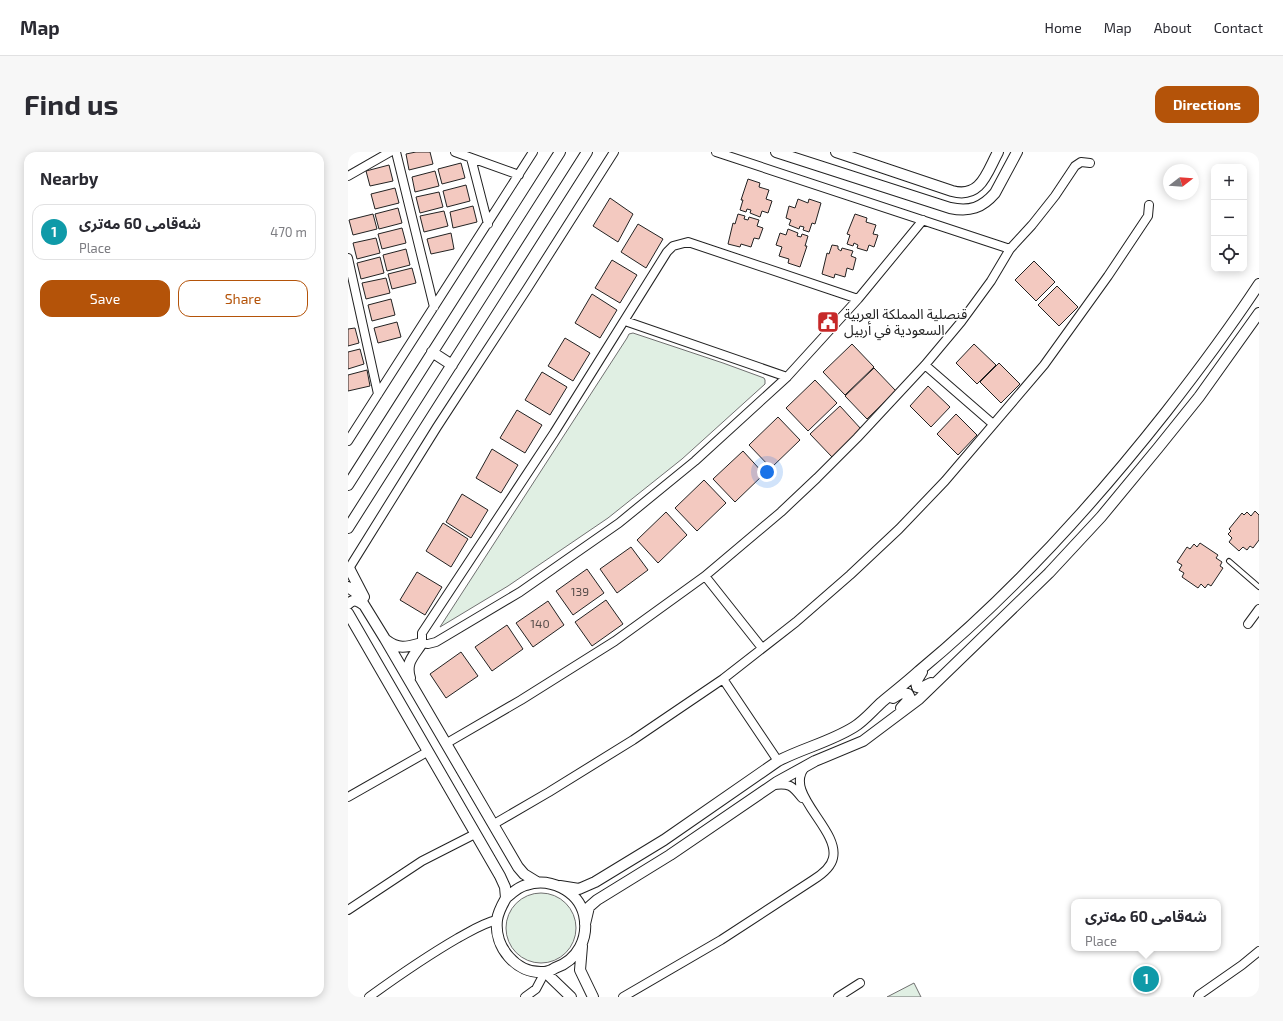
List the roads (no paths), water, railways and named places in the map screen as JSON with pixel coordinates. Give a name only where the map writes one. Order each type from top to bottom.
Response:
[{"type":"street","points":[[348,176],[390,152]]},
{"type":"street","points":[[396,152],[434,307]]},
{"type":"street","points":[[454,152],[519,175]]},
{"type":"street","points":[[348,442],[533,152]]},
{"type":"street","points":[[348,484],[560,152]]},
{"type":"street","points":[[348,528],[587,152]]},
{"type":"street","points":[[377,626],[367,601],[349,569],[437,427],[614,152]]},
{"type":"street","points":[[716,152],[1010,249]]},
{"type":"street","points":[[776,152],[961,211],[976,208],[990,199],[995,193],[1017,152]]},
{"type":"street","points":[[836,152],[952,191],[964,193],[976,189],[982,182],[998,152]]},
{"type":"street","points":[[470,158],[488,224]]},
{"type":"street","points":[[447,743],[566,673],[615,641],[705,576],[781,512],[818,478],[925,365],[961,322],[991,281],[1010,249],[1032,225],[1055,196],[1075,166],[1081,162],[1090,163]]},
{"type":"street","points":[[494,824],[633,740],[723,679],[796,622],[850,575],[899,529],[945,481],[1044,365],[1108,276],[1148,216],[1149,205]]},
{"type":"street","points":[[385,639],[398,646],[406,647],[422,643],[428,644],[436,642],[520,592],[619,523],[695,461],[787,377],[858,299],[923,220]]},
{"type":"street","points":[[411,682],[408,667],[411,659],[422,643],[422,633],[554,433],[667,252],[673,246],[688,242],[858,299]]},
{"type":"street","points":[[348,258],[378,394]]},
{"type":"street","points":[[584,937],[580,948],[572,958],[562,966],[545,972],[536,972],[526,969],[515,963],[506,954],[500,944],[497,932],[497,920],[500,908],[506,898],[525,885],[537,882],[579,889],[595,882],[664,840],[778,761],[842,734],[855,726],[970,628],[1028,572],[1068,529],[1145,439],[1212,352],[1259,284]]},
{"type":"street","points":[[594,997],[580,970],[585,924],[589,907],[597,900],[670,855],[772,785],[806,766],[863,741],[919,699],[1038,584],[1100,516],[1154,454],[1195,402],[1259,313]]},
{"type":"street","points":[[625,321],[787,377]]},
{"type":"street","points":[[432,352],[452,365]]},
{"type":"street","points":[[925,365],[993,424]]},
{"type":"street","points":[[705,576],[762,648]]},
{"type":"street","points":[[348,587],[355,592],[385,639],[518,866],[524,874],[537,882]]},
{"type":"street","points":[[348,604],[353,600],[357,600],[364,605]]},
{"type":"street","points":[[1248,624],[1259,609]]},
{"type":"street","points":[[348,613],[474,834],[500,876],[505,887],[506,898]]},
{"type":"street","points":[[930,663],[916,682],[917,686],[921,688],[940,678]]},
{"type":"street","points":[[723,679],[778,761]]},
{"type":"street","points":[[873,710],[901,693],[908,694],[910,698],[886,724]]},
{"type":"street","points":[[348,797],[427,752]]},
{"type":"street","points":[[623,997],[721,940],[823,874],[833,859],[833,844],[801,790],[801,773],[806,766]]},
{"type":"street","points":[[772,785],[783,784],[792,787],[815,814]]},
{"type":"street","points":[[348,910],[422,862],[474,834]]},
{"type":"street","points":[[560,886],[570,893],[578,902],[583,912],[585,924]]},
{"type":"street","points":[[369,997],[447,945],[486,922],[497,920]]},
{"type":"street","points":[[1198,997],[1259,951]]},
{"type":"street","points":[[525,997],[536,989],[545,972]]},
{"type":"street","points":[[545,972],[571,997]]},
{"type":"street","points":[[838,997],[860,983]]},
{"type":"street","points":[[616,997],[631,991]]},
{"type":"lane","points":[[1229,561],[1259,587]]},
{"type":"place","name":"قنصلية المملكة العربية السعودية في أربيل","points":[[828,322]]},
{"type":"place","name":"شەقامی 60 مەتری","points":[[1146,979]]}]
